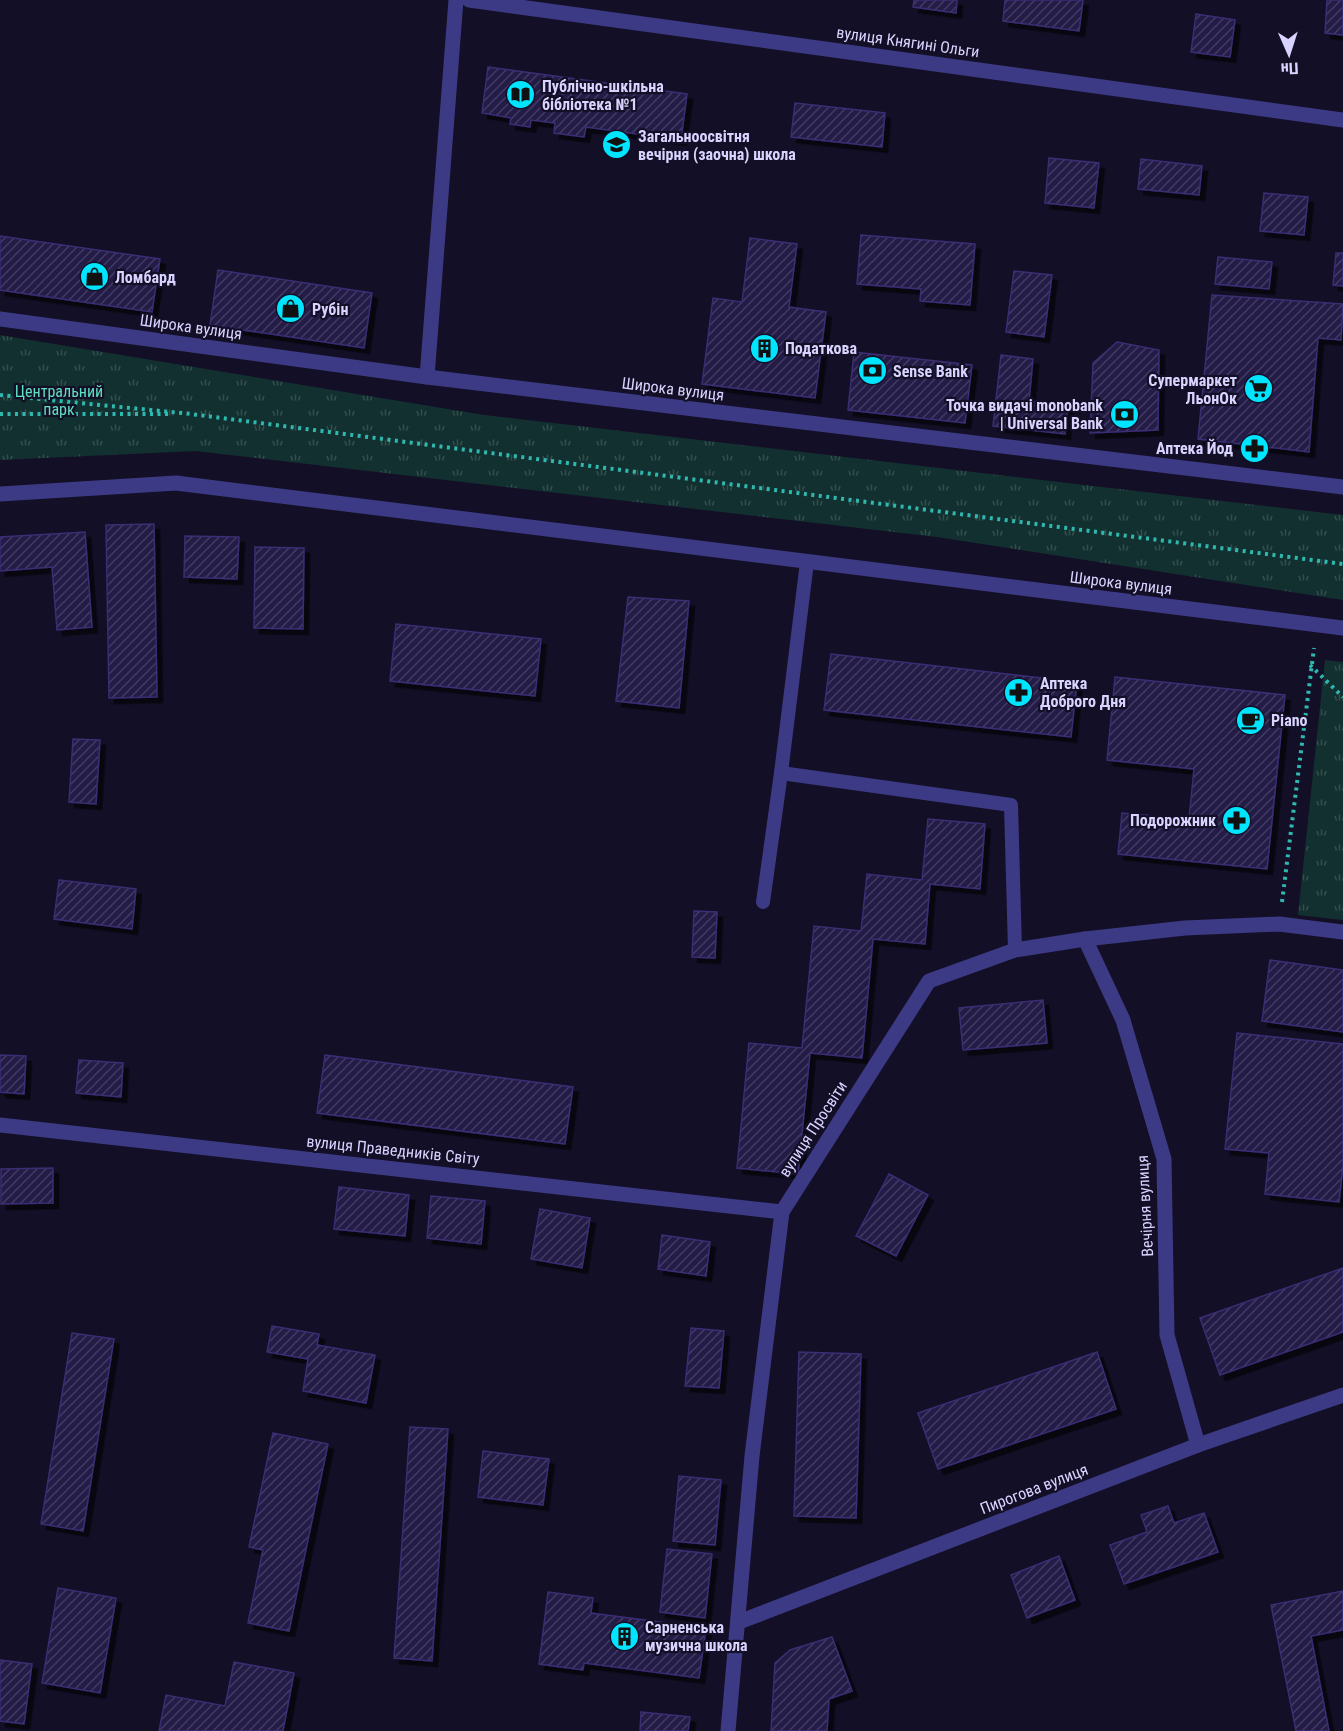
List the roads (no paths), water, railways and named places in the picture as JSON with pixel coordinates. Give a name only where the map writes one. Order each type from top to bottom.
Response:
[{"type":"street","points":[[427,377],[456,0]]},
{"type":"street","name":"вулиця Княгині Ольги","points":[[469,0],[1343,120]]},
{"type":"street","name":"Широка вулиця","points":[[0,320],[427,377],[1343,487]]},
{"type":"street","name":"Широка вулиця","points":[[0,494],[176,483],[1343,628]]},
{"type":"street","name":"вулиця Просвіти","points":[[728,1731],[752,1456],[782,1212],[929,981],[1015,950],[1085,939],[1185,928],[1279,924],[1343,932]]},
{"type":"street","name":"Вечірня вулиця","points":[[1085,939],[1124,1020],[1164,1160],[1167,1335],[1198,1445]]},
{"type":"street","name":"вулиця Праведників Світу","points":[[0,1125],[782,1212]]},
{"type":"street","name":"Пирогова вулиця","points":[[739,1622],[1198,1445],[1343,1395]]},
{"type":"lane","points":[[763,902],[807,562]]},
{"type":"lane","points":[[781,774],[1011,805],[1015,950]]},
{"type":"place","name":"Публічно-шкільна бібліотека №1","points":[[521,95]]},
{"type":"place","name":"Загальноосвітня вечірня (заочна) школа","points":[[617,145]]},
{"type":"place","name":"Ломбард","points":[[94,277]]},
{"type":"place","name":"Рубін","points":[[291,309]]},
{"type":"place","name":"Податкова","points":[[764,348]]},
{"type":"place","name":"Sense Bank","points":[[872,371]]},
{"type":"place","name":"Супермаркет ЛьонОк","points":[[1258,389]]},
{"type":"place","name":"Точка видачі monobank | Universal Bank","points":[[1124,414]]},
{"type":"place","name":"Аптека Йод","points":[[1254,448]]},
{"type":"place","name":"Аптека Доброго Дня","points":[[1019,692]]},
{"type":"place","name":"Piano","points":[[1250,720]]},
{"type":"place","name":"Подорожник","points":[[1237,820]]},
{"type":"place","name":"Сарненська музична школа","points":[[624,1636]]},
{"type":"park label","name":"Центральний парк","points":[[59,400]]}]
